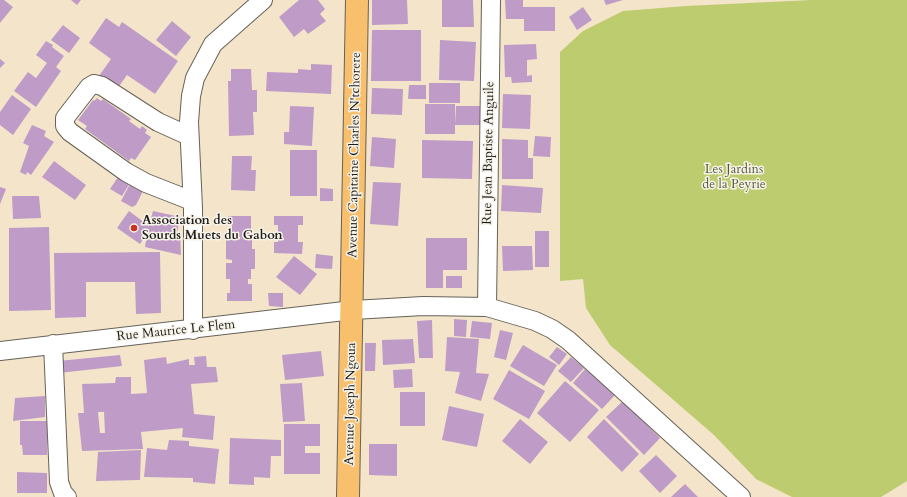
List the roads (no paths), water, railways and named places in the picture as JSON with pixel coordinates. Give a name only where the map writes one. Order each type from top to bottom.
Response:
[{"type":"main road","name":"Avenue Capitaine Charles N'tchorere","points":[[352,310],[357,0]]},
{"type":"main road","name":"Avenue Joseph Ngoua","points":[[348,497],[352,310]]},
{"type":"street","points":[[194,330],[192,201],[189,136],[191,96],[195,78],[213,44],[263,0]]},
{"type":"street","name":"Rue Jean Baptiste Anguile","points":[[487,307],[492,0]]},
{"type":"street","points":[[189,136],[158,122],[102,86],[94,84],[89,87],[65,118],[65,126],[70,132],[126,172],[146,183],[192,201]]},
{"type":"street","name":"Rue Maurice Le Flem","points":[[0,351],[53,344],[194,330],[352,310],[423,306],[487,307],[535,321],[552,328],[568,340],[741,497]]},
{"type":"street","points":[[53,344],[59,482],[65,495]]},
{"type":"place","name":"Association des Sourds Muets du Gabon","points":[[134,228]]},
{"type":"park label","name":"Les Jardins de la Peyrie","points":[[734,178]]}]
